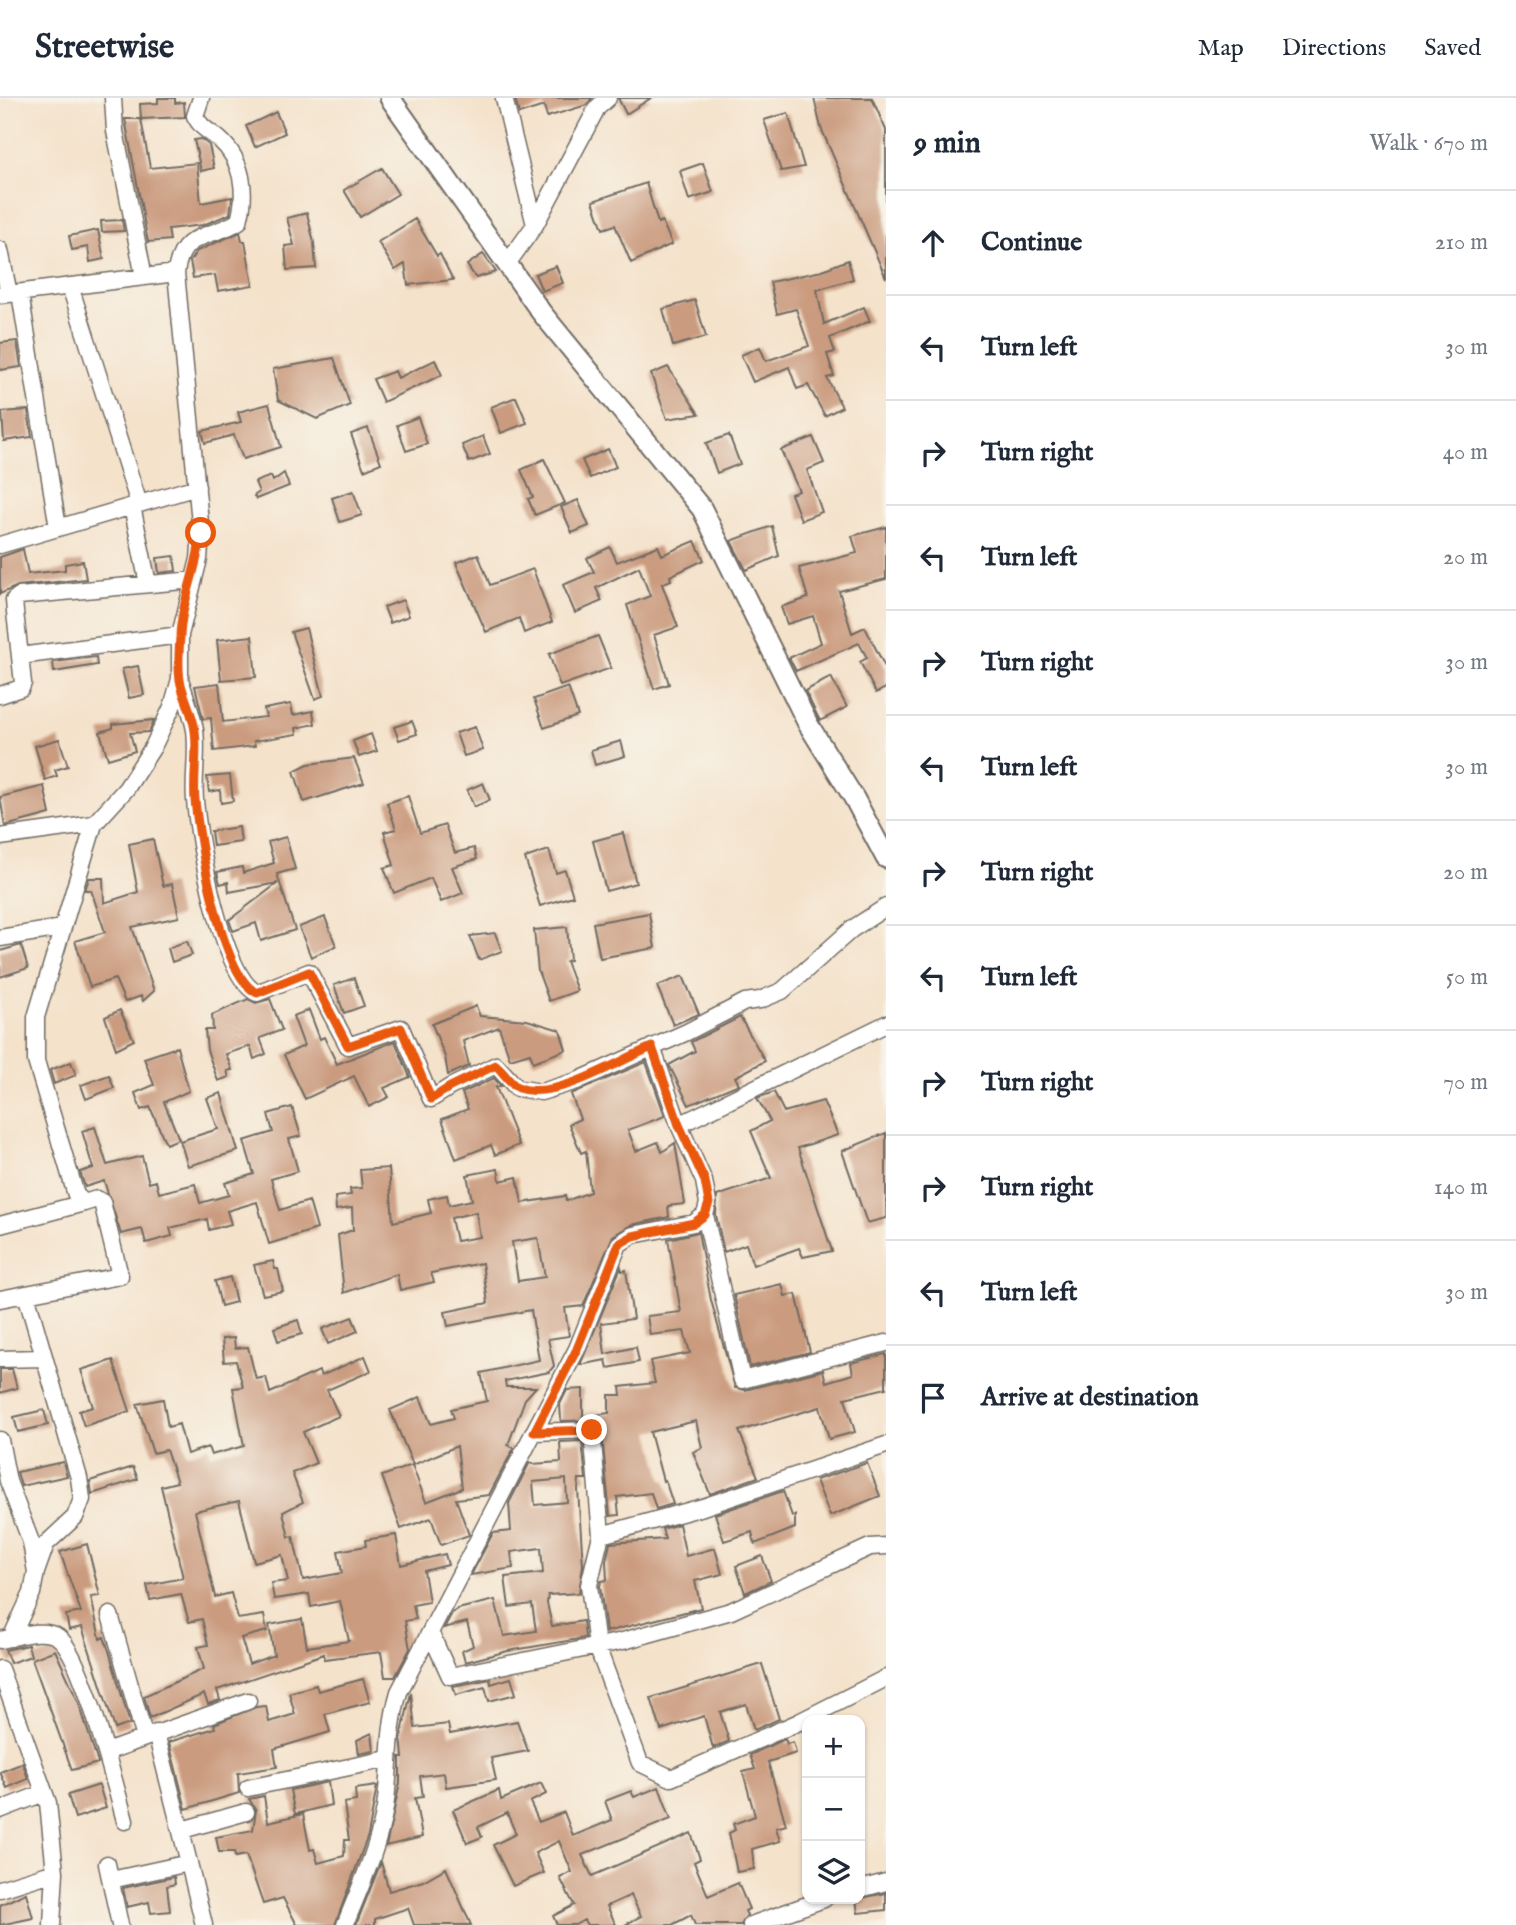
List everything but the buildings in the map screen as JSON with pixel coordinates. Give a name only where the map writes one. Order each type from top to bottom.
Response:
[{"type":"street","points":[[113,98],[115,131],[144,277]]},
{"type":"street","points":[[84,1203],[76,1195],[36,1061],[36,1017],[94,824],[126,789],[153,747],[172,707],[180,679],[180,635],[194,580],[201,533],[176,273],[178,259],[185,247],[208,231],[239,221],[245,201],[244,186],[232,153],[200,125],[195,116],[201,98]]},
{"type":"street","points":[[390,98],[507,264],[600,388],[702,509],[808,724],[854,798],[886,858]]},
{"type":"street","points":[[504,98],[535,225]]},
{"type":"street","points":[[507,264],[535,225],[599,101]]},
{"type":"street","points":[[0,250],[58,528]]},
{"type":"street","points":[[10,294],[176,273]]},
{"type":"street","points":[[71,286],[135,505],[148,584]]},
{"type":"street","points":[[0,545],[197,487]]},
{"type":"street","points":[[0,695],[21,688],[14,600],[19,596],[194,580]]},
{"type":"street","points":[[20,656],[180,635]]},
{"type":"street","points":[[180,679],[195,728],[197,756],[194,798],[211,900],[239,978],[248,989],[257,993],[309,972],[348,1046],[401,1028],[431,1099],[496,1065],[517,1088],[541,1092],[577,1081],[745,1002],[760,1000],[782,991],[852,929],[886,907]]},
{"type":"street","points":[[0,837],[94,824]]},
{"type":"street","points":[[0,938],[62,928]]},
{"type":"street","points":[[679,1125],[886,1024]]},
{"type":"street","points":[[652,1047],[679,1125],[705,1181],[709,1203],[705,1215],[743,1380],[886,1343]]},
{"type":"street","points":[[0,1225],[97,1199],[104,1207],[120,1276],[0,1299]]},
{"type":"street","points":[[345,1925],[378,1842],[385,1805],[390,1724],[399,1692],[577,1349],[619,1244],[633,1236],[694,1223],[705,1215]]},
{"type":"street","points":[[6,1639],[32,1593],[46,1544],[75,1517],[82,1500],[79,1478],[26,1294]]},
{"type":"street","points":[[0,1359],[44,1358]]},
{"type":"street","points":[[534,1432],[592,1430],[601,1535],[589,1585],[597,1646],[640,1763],[671,1778],[799,1722],[886,1678]]},
{"type":"street","points":[[0,1440],[3,1464],[31,1542],[36,1572]]},
{"type":"street","points":[[601,1535],[703,1507],[886,1445]]},
{"type":"street","points":[[430,1632],[450,1676],[597,1646],[731,1611],[870,1547],[886,1546]]},
{"type":"street","points":[[110,1615],[182,1830],[204,1925]]},
{"type":"street","points":[[6,1639],[31,1633],[56,1635],[63,1641],[74,1661],[106,1752],[125,1821]]},
{"type":"street","points":[[0,1669],[48,1803],[55,1872],[52,1925]]},
{"type":"street","points":[[106,1752],[248,1701]]},
{"type":"street","points":[[248,1788],[388,1759]]},
{"type":"street","points":[[0,1810],[44,1793]]},
{"type":"street","points":[[182,1830],[246,1812]]},
{"type":"street","points":[[111,1880],[189,1863]]},
{"type":"street","points":[[107,1864],[120,1925]]},
{"type":"street","points":[[0,1889],[55,1872]]},
{"type":"street","points":[[865,1888],[886,1882]]},
{"type":"street","points":[[751,1925],[810,1904]]},
{"type":"route","points":[[201,533],[199,559],[180,635],[180,679],[195,728],[197,756],[194,798],[211,900],[239,978],[248,989],[257,993],[309,972],[348,1046],[401,1028],[431,1099],[496,1065],[517,1088],[541,1092],[577,1081],[652,1047],[679,1125],[705,1181],[709,1203],[705,1215],[694,1223],[633,1236],[619,1244],[577,1349],[534,1432],[592,1430]]}]
